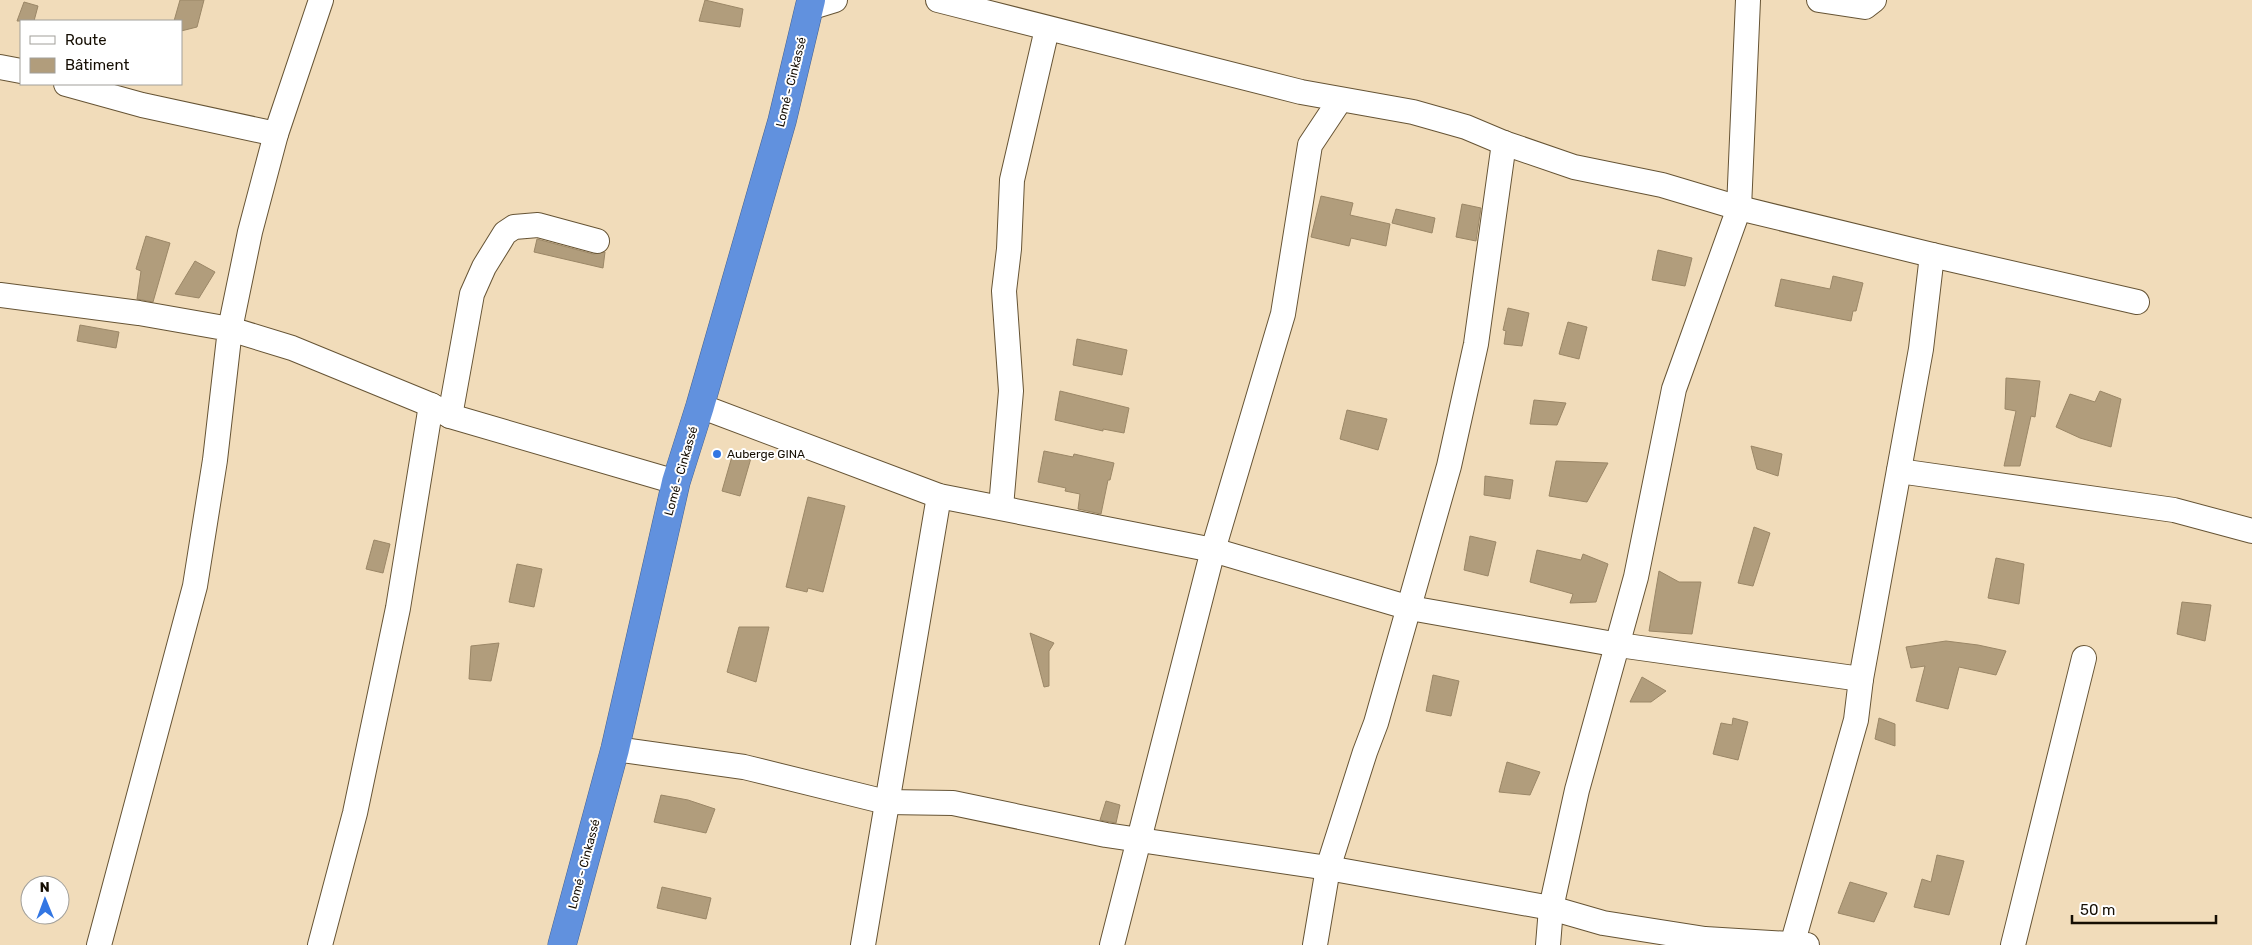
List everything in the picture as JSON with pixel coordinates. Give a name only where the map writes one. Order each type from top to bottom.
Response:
[{"type":"highway","name":"Lomé - Cinkassé","points":[[562,945],[615,749],[676,482],[818,3]]},
{"type":"street","points":[[99,945],[195,586],[215,460],[230,329],[250,232],[276,134],[321,0]]},
{"type":"street","points":[[938,0],[1047,29],[1340,100],[1413,112],[1466,127],[1504,143],[1574,167],[1662,186],[1739,208],[1932,255],[2137,302]]},
{"type":"street","points":[[1548,945],[1551,908],[1577,790],[1619,645],[1636,577],[1674,389],[1739,208],[1748,0]]},
{"type":"street","points":[[1819,0],[1865,7],[1874,0]]},
{"type":"street","points":[[1001,507],[1012,391],[1004,291],[1009,249],[1012,180],[1047,29]]},
{"type":"street","points":[[0,67],[20,71]]},
{"type":"street","points":[[70,85],[142,105],[276,134]]},
{"type":"street","points":[[1112,945],[1213,550],[1283,314],[1310,145],[1340,100]]},
{"type":"street","points":[[1315,945],[1328,868],[1376,723],[1449,466],[1476,344],[1504,143]]},
{"type":"street","points":[[320,945],[355,812],[440,410],[472,294],[484,267],[505,233],[514,226],[538,225],[597,241]]},
{"type":"street","points":[[615,749],[744,767],[886,802],[953,803],[1106,835],[1138,838],[1328,868],[1551,908],[1603,922],[1705,939],[1797,945],[1856,720],[1861,679],[1921,349],[1932,255]]},
{"type":"street","points":[[0,296],[139,313],[230,329],[292,348],[440,410],[676,482]]},
{"type":"street","points":[[700,406],[939,496],[1213,550],[1410,608],[1619,645],[1861,679]]},
{"type":"street","points":[[1899,471],[2174,510],[2252,531]]},
{"type":"street","points":[[863,945],[939,496]]},
{"type":"street","points":[[2013,945],[2084,658]]},
{"type":"building","points":[[180,0],[204,0],[197,27],[182,31],[182,20],[174,20]]},
{"type":"building","points":[[705,0],[743,9],[740,27],[699,21]]},
{"type":"building","points":[[24,2],[38,6],[34,20],[17,21]]},
{"type":"building","points":[[1321,196],[1353,203],[1350,215],[1390,224],[1386,246],[1351,238],[1349,246],[1311,237]]},
{"type":"building","points":[[1462,204],[1481,208],[1476,241],[1456,237]]},
{"type":"building","points":[[1396,209],[1435,218],[1432,233],[1392,223]]},
{"type":"building","points":[[146,236],[170,243],[153,302],[137,299],[141,271],[136,269]]},
{"type":"building","points":[[537,239],[593,254],[605,252],[603,268],[534,252]]},
{"type":"building","points":[[1658,250],[1692,258],[1685,286],[1652,280]]},
{"type":"building","points":[[195,261],[215,272],[199,298],[175,294]]},
{"type":"building","points":[[1833,276],[1863,283],[1856,311],[1853,311],[1851,321],[1775,306],[1781,279],[1830,289]]},
{"type":"building","points":[[1508,308],[1529,313],[1522,346],[1504,344],[1506,331],[1503,330]]},
{"type":"building","points":[[1568,322],[1587,327],[1579,359],[1559,354]]},
{"type":"building","points":[[80,325],[119,332],[116,348],[77,341]]},
{"type":"building","points":[[1077,339],[1127,350],[1122,375],[1073,365]]},
{"type":"building","points":[[2006,378],[2040,381],[2035,417],[2031,416],[2020,466],[2004,466],[2016,411],[2005,409]]},
{"type":"building","points":[[1060,391],[1129,408],[1124,433],[1103,429],[1103,431],[1055,420]]},
{"type":"building","points":[[2100,391],[2121,399],[2111,447],[2080,438],[2056,427],[2070,394],[2095,402]]},
{"type":"building","points":[[1534,400],[1566,403],[1557,425],[1530,424]]},
{"type":"building","points":[[1347,410],[1387,419],[1378,450],[1340,439]]},
{"type":"building","points":[[1751,446],[1782,454],[1778,476],[1757,469]]},
{"type":"building","points":[[1044,451],[1073,457],[1074,454],[1114,463],[1110,480],[1108,480],[1101,514],[1078,509],[1080,494],[1065,491],[1066,488],[1038,482]]},
{"type":"building","points":[[733,453],[751,458],[740,496],[722,491]]},
{"type":"building","points":[[1556,461],[1608,463],[1587,502],[1549,496]]},
{"type":"building","points":[[1485,476],[1513,480],[1510,499],[1484,495]]},
{"type":"building","points":[[808,497],[845,506],[823,592],[808,588],[807,592],[786,587]]},
{"type":"building","points":[[1754,527],[1770,533],[1753,586],[1738,583]]},
{"type":"building","points":[[1470,536],[1496,542],[1488,576],[1464,570]]},
{"type":"building","points":[[374,540],[390,544],[383,573],[366,569]]},
{"type":"building","points":[[1537,550],[1581,560],[1583,554],[1608,564],[1596,602],[1570,603],[1573,594],[1530,582]]},
{"type":"building","points":[[1996,558],[2024,564],[2019,604],[1988,598]]},
{"type":"building","points":[[517,564],[542,569],[534,607],[509,602]]},
{"type":"building","points":[[1659,571],[1679,582],[1701,582],[1692,634],[1649,631]]},
{"type":"building","points":[[2182,602],[2211,605],[2205,641],[2177,634]]},
{"type":"building","points":[[739,627],[769,627],[756,682],[727,672]]},
{"type":"building","points":[[1030,633],[1054,643],[1049,651],[1049,686],[1044,687]]},
{"type":"building","points":[[1946,641],[2006,651],[1996,675],[1959,667],[1948,709],[1916,701],[1925,666],[1911,668],[1906,647]]},
{"type":"building","points":[[499,643],[491,681],[469,679],[471,646]]},
{"type":"building","points":[[1433,675],[1459,681],[1451,716],[1426,711]]},
{"type":"building","points":[[1642,677],[1666,691],[1651,702],[1630,702]]},
{"type":"building","points":[[1733,718],[1748,722],[1738,760],[1713,754],[1721,723],[1732,725]]},
{"type":"building","points":[[1879,718],[1895,724],[1895,746],[1875,739]]},
{"type":"building","points":[[1507,762],[1540,772],[1530,795],[1499,792]]},
{"type":"building","points":[[661,795],[688,800],[715,809],[706,833],[654,822]]},
{"type":"building","points":[[1106,801],[1120,805],[1116,823],[1100,820]]},
{"type":"building","points":[[1937,855],[1964,861],[1949,915],[1914,907],[1922,879],[1931,882]]},
{"type":"building","points":[[1850,882],[1887,893],[1874,922],[1838,913]]},
{"type":"building","points":[[662,887],[711,898],[706,919],[657,908]]},
{"type":"place","name":"Auberge GINA","points":[[717,454]]}]
